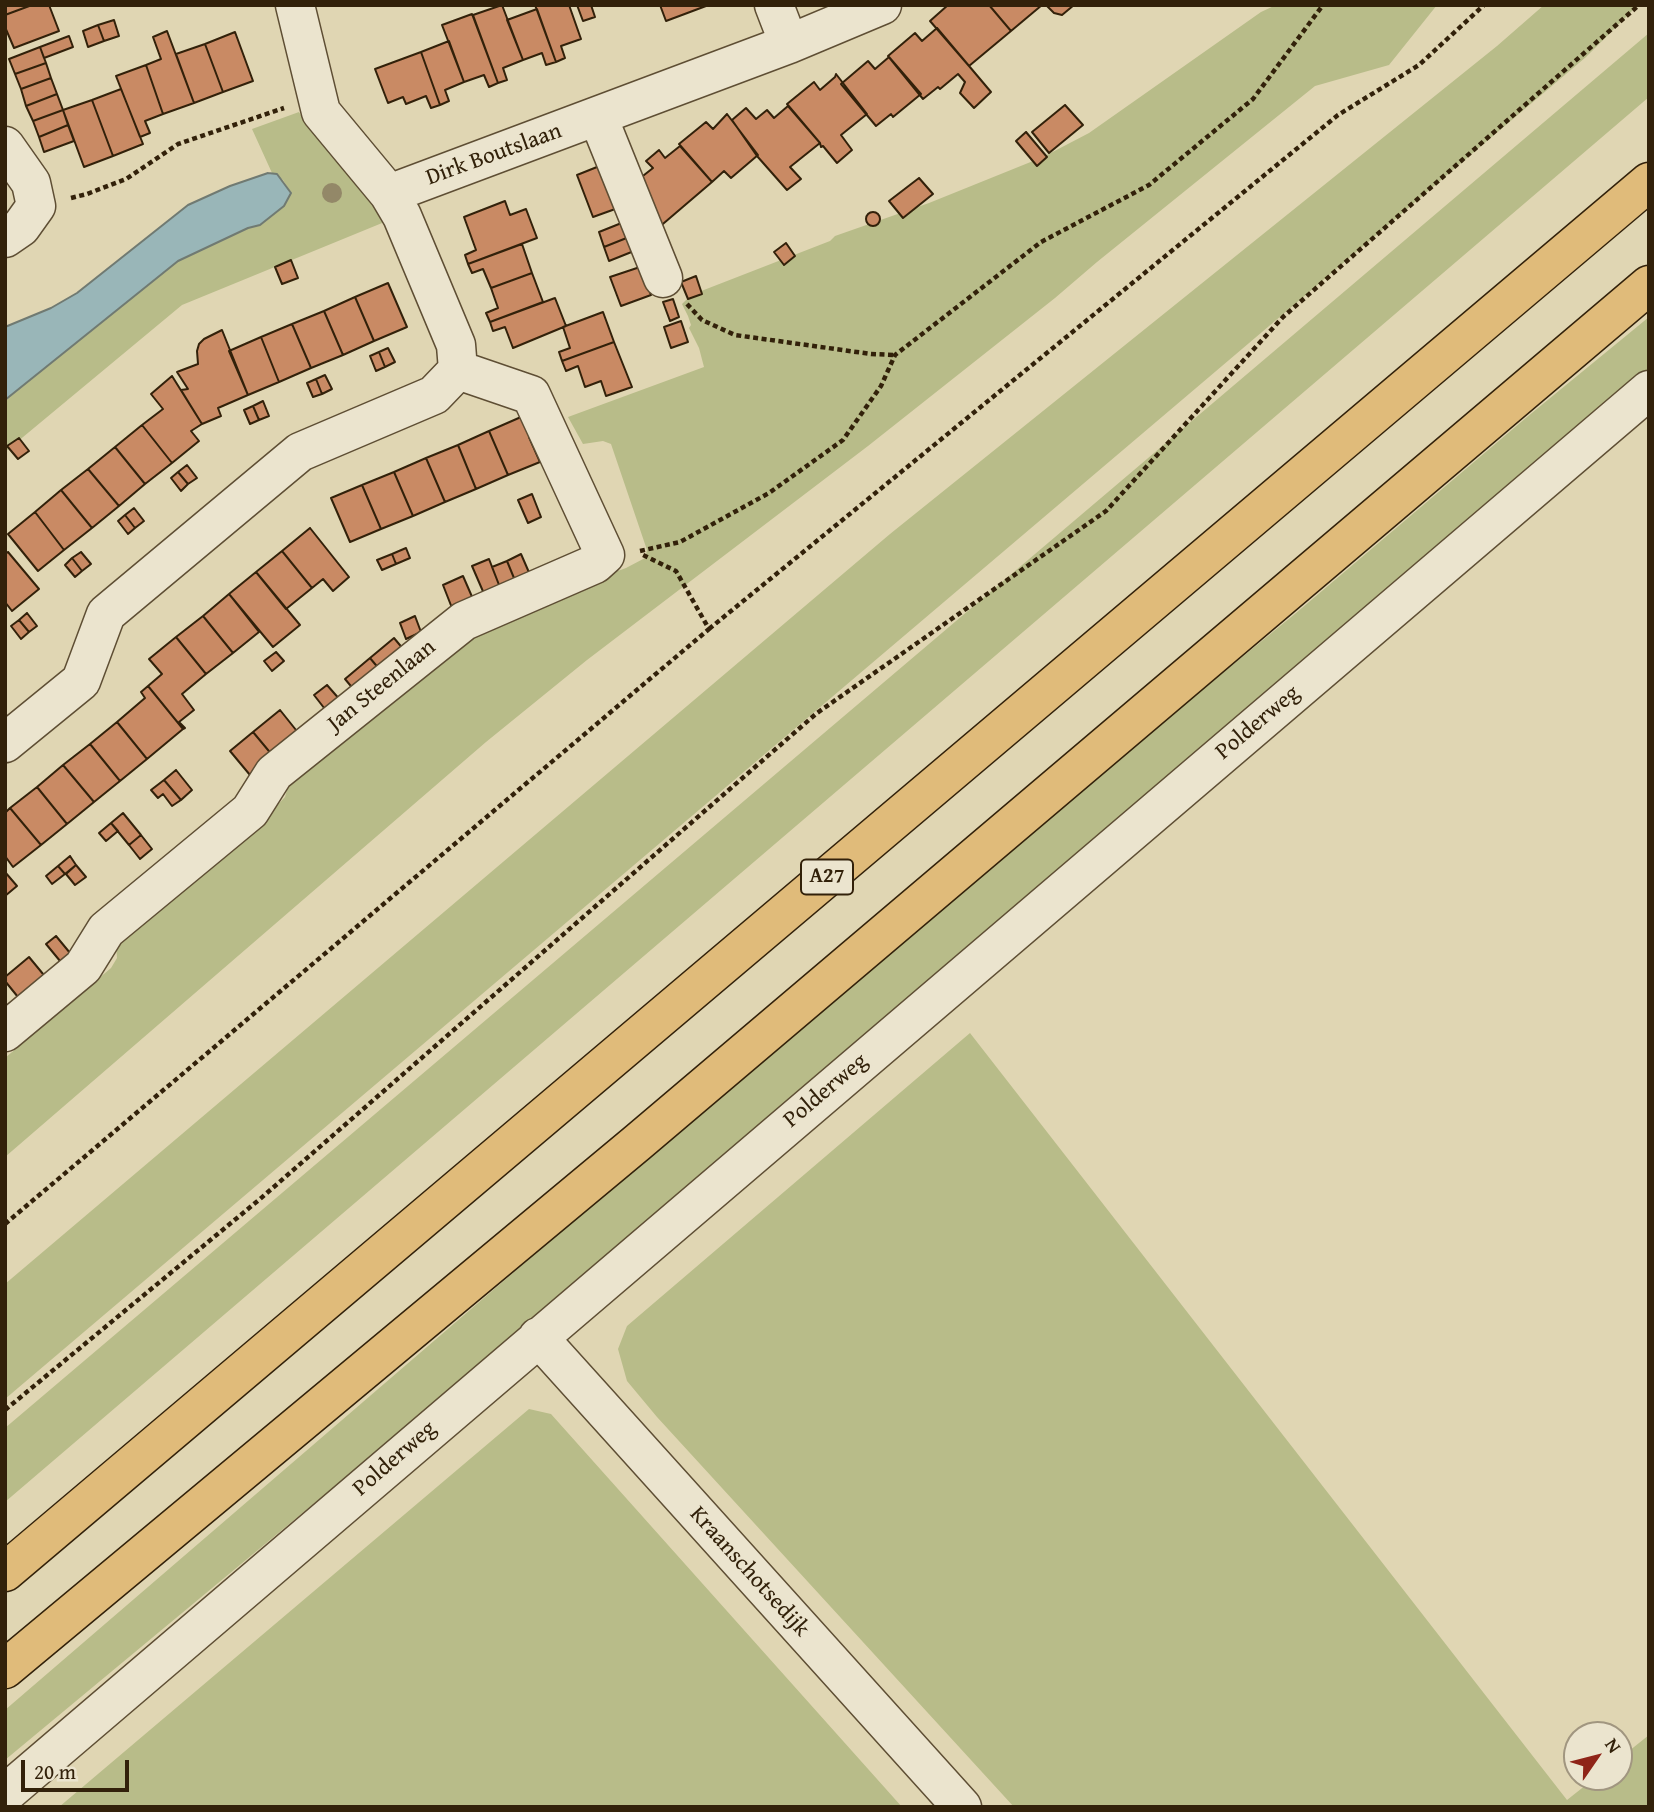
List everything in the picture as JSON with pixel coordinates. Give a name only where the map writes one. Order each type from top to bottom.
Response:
[{"type":"highway","name":"A27","points":[[5,1572],[1649,182]]},
{"type":"highway","points":[[5,1669],[648,1134],[1649,285]]},
{"type":"street","points":[[5,743],[80,681],[106,614],[300,452],[434,395],[458,370],[456,345],[402,216],[389,194],[321,112],[295,5]]},
{"type":"street","points":[[774,5],[789,44]]},
{"type":"street","name":"Dirk Boutslaan","points":[[389,194],[789,44],[882,5]]},
{"type":"street","points":[[598,117],[663,278]]},
{"type":"street","points":[[5,146],[32,183],[36,206],[21,227],[5,238]]},
{"type":"street","name":"Jan Steenlaan","points":[[5,1032],[83,967],[106,930],[250,811],[274,773],[464,621],[595,564],[605,555],[531,395],[458,370]]},
{"type":"street","name":"Polderweg","points":[[5,1794],[1649,390]]},
{"type":"street","name":"Kraanschotsedijk","points":[[538,1337],[962,1807]]},
{"type":"path","points":[[709,629],[676,570],[637,552],[680,542],[769,493],[843,440],[881,386],[895,355],[1041,242],[1149,185],[1253,99],[1323,5]]},
{"type":"path","points":[[5,1224],[709,629],[1327,123],[1419,65],[1485,5]]},
{"type":"path","points":[[5,1410],[260,1199],[817,713],[1106,511],[1283,317],[1639,5]]},
{"type":"path","points":[[36,206],[87,194],[126,179],[178,144],[317,97]]},
{"type":"path","points":[[663,278],[702,320],[736,335],[895,355]]},
{"type":"green space","points":[[1276,5],[1437,5],[1389,65],[1315,86],[868,446],[587,660],[486,742],[5,1157],[5,1058],[111,968],[117,958],[116,942],[269,814],[285,797],[288,786],[451,648],[546,597],[626,568],[645,558],[647,550],[611,444],[603,441],[583,444],[568,417],[704,367],[682,304],[691,295],[830,241],[835,236],[929,203],[1043,157],[1089,133],[1261,12]]},
{"type":"green space","points":[[1544,5],[1638,5],[1586,57],[5,1399],[5,1284],[890,534],[1497,46]]},
{"type":"green space","points":[[1649,33],[1649,97],[5,1502],[5,1428]]},
{"type":"green space","points":[[299,112],[307,126],[387,221],[182,305],[5,452],[5,400],[178,261],[260,225],[284,206],[291,193],[283,180],[272,173],[252,129]]},
{"type":"green space","points":[[1649,317],[1649,380],[518,1334],[5,1760],[5,1710],[972,878],[1296,613]]},
{"type":"green space","points":[[970,1033],[1567,1800],[1578,1791],[1633,1791],[1633,1748],[1649,1735],[1649,1807],[1014,1807],[627,1381],[618,1349],[627,1326]]},
{"type":"green space","points":[[529,1409],[551,1414],[902,1807],[59,1807]]},
{"type":"water","points":[[268,173],[277,174],[291,193],[284,206],[260,225],[178,261],[5,400],[5,327],[51,308],[77,293],[188,205]]},
{"type":"building","points":[[5,5],[32,5],[5,15]]},
{"type":"building","points":[[32,5],[49,5],[59,31],[14,48],[5,27],[5,15]]},
{"type":"building","points":[[502,5],[523,60],[503,68],[507,80],[498,83],[473,15]]},
{"type":"building","points":[[535,5],[569,5],[581,39],[561,46],[565,58],[556,62]]},
{"type":"building","points":[[577,5],[591,5],[595,17],[583,21]]},
{"type":"building","points":[[660,5],[706,5],[706,6],[666,21]]},
{"type":"building","points":[[948,5],[989,5],[1011,31],[969,66],[930,21]]},
{"type":"building","points":[[989,5],[1042,5],[1011,31]]},
{"type":"building","points":[[1046,5],[1074,5],[1062,15],[1054,13]]},
{"type":"building","points":[[537,9],[556,62],[546,65],[542,53],[523,60],[507,20]]},
{"type":"building","points":[[472,14],[498,83],[489,87],[484,75],[464,82],[442,25]]},
{"type":"building","points":[[114,20],[119,36],[104,41],[98,25]]},
{"type":"building","points":[[98,25],[104,41],[88,47],[83,31]]},
{"type":"building","points":[[937,28],[991,92],[974,108],[960,93],[965,82],[958,74],[923,99],[888,56],[915,33],[922,41]]},
{"type":"building","points":[[167,31],[194,103],[163,114],[146,65],[161,59],[153,37]]},
{"type":"building","points":[[235,32],[253,81],[223,92],[205,44]]},
{"type":"building","points":[[69,36],[73,47],[44,58],[40,47]]},
{"type":"building","points":[[449,41],[464,82],[445,90],[449,101],[440,105],[421,52]]},
{"type":"building","points":[[205,44],[223,92],[194,103],[176,54]]},
{"type":"building","points":[[40,47],[46,63],[15,74],[9,59]]},
{"type":"building","points":[[421,52],[440,105],[431,108],[426,96],[406,104],[403,97],[388,103],[375,69]]},
{"type":"building","points":[[889,57],[921,94],[893,117],[891,114],[876,126],[841,84],[868,61],[875,69]]},
{"type":"building","points":[[46,63],[51,78],[21,89],[15,74]]},
{"type":"building","points":[[146,65],[163,114],[145,121],[150,133],[140,137],[116,76]]},
{"type":"building","points":[[836,74],[867,114],[841,135],[852,150],[837,163],[787,104],[814,82],[820,90]]},
{"type":"building","points":[[51,78],[57,94],[26,106],[21,89]]},
{"type":"building","points":[[121,89],[143,144],[113,156],[92,100]]},
{"type":"building","points":[[57,94],[63,110],[33,121],[26,106]]},
{"type":"building","points":[[92,100],[113,156],[84,167],[63,110]]},
{"type":"building","points":[[1065,105],[1083,125],[1049,153],[1032,132]]},
{"type":"building","points":[[788,106],[820,143],[790,167],[801,179],[787,190],[757,156],[732,120],[746,108],[756,119],[767,110],[774,118]]},
{"type":"building","points":[[63,110],[68,125],[39,137],[33,121]]},
{"type":"building","points":[[727,114],[758,155],[731,178],[724,171],[712,182],[679,144],[706,122],[713,129]]},
{"type":"building","points":[[68,125],[74,141],[44,152],[39,137]]},
{"type":"building","points":[[1026,132],[1047,157],[1037,166],[1016,141]]},
{"type":"building","points":[[680,146],[712,182],[657,229],[639,179],[653,168],[646,161],[659,150],[665,158]]},
{"type":"building","points":[[602,165],[618,208],[593,217],[577,175]]},
{"type":"building","points":[[919,178],[933,194],[903,218],[889,201]]},
{"type":"building","points":[[505,201],[510,215],[526,209],[537,238],[468,264],[465,255],[476,250],[464,217]]},
{"type":"building","points":[[873,212],[878,214],[878,224],[873,226],[868,224],[866,219],[868,214]]},
{"type":"building","points":[[624,222],[629,237],[604,247],[599,232]]},
{"type":"building","points":[[629,237],[634,251],[609,261],[604,247]]},
{"type":"building","points":[[786,243],[795,256],[784,265],[774,252]]},
{"type":"building","points":[[522,244],[532,273],[491,288],[483,269],[472,273],[468,264]]},
{"type":"building","points":[[291,260],[298,278],[282,284],[275,267]]},
{"type":"building","points":[[640,267],[651,295],[621,306],[610,277]]},
{"type":"building","points":[[532,273],[543,302],[490,322],[486,313],[498,308],[491,288]]},
{"type":"building","points":[[696,276],[702,294],[688,299],[681,282]]},
{"type":"building","points":[[388,283],[407,327],[374,341],[355,297]]},
{"type":"building","points":[[355,297],[374,341],[343,355],[324,311]]},
{"type":"building","points":[[555,298],[566,326],[513,348],[505,327],[493,331],[490,322]]},
{"type":"building","points":[[673,299],[679,317],[670,321],[663,302]]},
{"type":"building","points":[[324,311],[343,355],[311,368],[292,324]]},
{"type":"building","points":[[603,312],[614,342],[562,361],[559,352],[570,348],[563,327]]},
{"type":"building","points":[[681,321],[688,342],[671,348],[664,327]]},
{"type":"building","points":[[292,324],[311,368],[279,382],[261,337]]},
{"type":"building","points":[[222,330],[248,395],[218,408],[221,416],[202,424],[181,390],[188,389],[177,372],[198,364],[199,344]]},
{"type":"building","points":[[261,337],[279,382],[248,395],[229,351]]},
{"type":"building","points":[[614,342],[632,387],[606,396],[601,381],[585,387],[578,366],[566,371],[562,361]]},
{"type":"building","points":[[388,348],[395,362],[385,367],[379,352]]},
{"type":"building","points":[[379,352],[385,367],[376,371],[370,356]]},
{"type":"building","points":[[325,375],[332,389],[322,394],[316,379]]},
{"type":"building","points":[[172,376],[202,424],[191,431],[199,441],[172,463],[142,425],[163,409],[151,394]]},
{"type":"building","points":[[316,379],[322,394],[313,397],[307,383]]},
{"type":"building","points":[[263,401],[269,416],[259,420],[253,406]]},
{"type":"building","points":[[253,406],[259,420],[250,424],[244,410]]},
{"type":"building","points":[[521,417],[532,436],[529,437],[540,462],[508,475],[489,431]]},
{"type":"building","points":[[142,425],[172,463],[145,484],[115,447]]},
{"type":"building","points":[[489,431],[508,475],[476,489],[458,445]]},
{"type":"building","points":[[19,438],[29,451],[18,459],[7,446]]},
{"type":"building","points":[[458,445],[476,489],[445,502],[426,458]]},
{"type":"building","points":[[115,447],[145,484],[119,506],[88,469]]},
{"type":"building","points":[[426,458],[445,502],[413,516],[394,472]]},
{"type":"building","points":[[187,465],[197,478],[188,484],[178,472]]},
{"type":"building","points":[[88,469],[119,506],[92,528],[61,490]]},
{"type":"building","points":[[178,472],[188,484],[181,491],[171,478]]},
{"type":"building","points":[[394,472],[413,516],[381,529],[362,485]]},
{"type":"building","points":[[362,485],[381,529],[350,542],[331,498]]},
{"type":"building","points":[[61,490],[92,528],[64,550],[35,512]]},
{"type":"building","points":[[532,494],[541,517],[528,523],[518,500]]},
{"type":"building","points":[[134,508],[144,521],[135,528],[125,515]]},
{"type":"building","points":[[35,512],[64,550],[38,571],[8,534]]},
{"type":"building","points":[[125,515],[135,528],[128,534],[118,521]]},
{"type":"building","points":[[310,528],[349,577],[333,591],[323,579],[312,588],[282,551]]},
{"type":"building","points":[[406,548],[410,558],[396,564],[392,554]]},
{"type":"building","points":[[282,551],[312,588],[286,609],[256,572]]},
{"type":"building","points":[[8,552],[39,589],[12,611],[5,602],[5,554]]},
{"type":"building","points":[[81,552],[91,564],[82,571],[72,558]]},
{"type":"building","points":[[392,554],[396,564],[382,570],[377,560]]},
{"type":"building","points":[[521,554],[531,577],[516,583],[507,561]]},
{"type":"building","points":[[72,558],[82,571],[75,577],[65,565]]},
{"type":"building","points":[[489,559],[501,590],[485,596],[472,566]]},
{"type":"building","points":[[507,561],[516,583],[501,590],[492,567]]},
{"type":"building","points":[[256,572],[300,625],[273,647],[229,594]]},
{"type":"building","points":[[463,576],[473,599],[452,608],[443,585]]},
{"type":"building","points":[[229,594],[259,632],[233,653],[203,616]]},
{"type":"building","points":[[27,613],[37,626],[29,632],[19,620]]},
{"type":"building","points":[[203,616],[233,653],[206,674],[176,637]]},
{"type":"building","points":[[415,616],[421,632],[406,639],[400,623]]},
{"type":"building","points":[[19,620],[29,632],[21,639],[11,626]]},
{"type":"building","points":[[176,637],[206,674],[182,694],[194,710],[179,722],[185,728],[183,729],[148,686],[162,674],[149,659]]},
{"type":"building","points":[[394,638],[404,650],[380,670],[370,658]]},
{"type":"building","points":[[276,652],[284,661],[272,671],[264,661]]},
{"type":"building","points":[[370,658],[380,670],[355,691],[345,679]]},
{"type":"building","points":[[327,685],[341,701],[328,713],[314,695]]},
{"type":"building","points":[[148,686],[183,729],[147,759],[117,722],[145,698],[141,692]]},
{"type":"building","points":[[280,710],[300,735],[273,756],[253,732]]},
{"type":"building","points":[[117,722],[147,759],[120,781],[90,744]]},
{"type":"building","points":[[253,732],[273,756],[250,775],[230,751]]},
{"type":"building","points":[[90,744],[120,781],[94,802],[63,765]]},
{"type":"building","points":[[63,765],[94,802],[67,824],[37,787]]},
{"type":"building","points":[[176,770],[192,790],[181,800],[164,780]]},
{"type":"building","points":[[164,780],[181,800],[172,806],[163,794],[158,798],[151,790]]},
{"type":"building","points":[[37,787],[67,824],[41,845],[10,808]]},
{"type":"building","points":[[10,808],[41,845],[13,867],[5,856],[5,813]]},
{"type":"building","points":[[123,813],[141,835],[129,845],[111,823]]},
{"type":"building","points":[[111,823],[118,831],[106,841],[99,833]]},
{"type":"building","points":[[141,835],[152,849],[140,859],[129,845]]},
{"type":"building","points":[[70,856],[76,865],[65,874],[58,866]]},
{"type":"building","points":[[76,865],[86,877],[75,885],[66,874]]},
{"type":"building","points":[[58,866],[65,874],[52,884],[46,876]]},
{"type":"building","points":[[5,872],[17,886],[5,896]]},
{"type":"building","points":[[56,936],[75,959],[65,967],[46,944]]},
{"type":"building","points":[[29,957],[48,980],[22,1002],[5,981],[5,977]]}]
